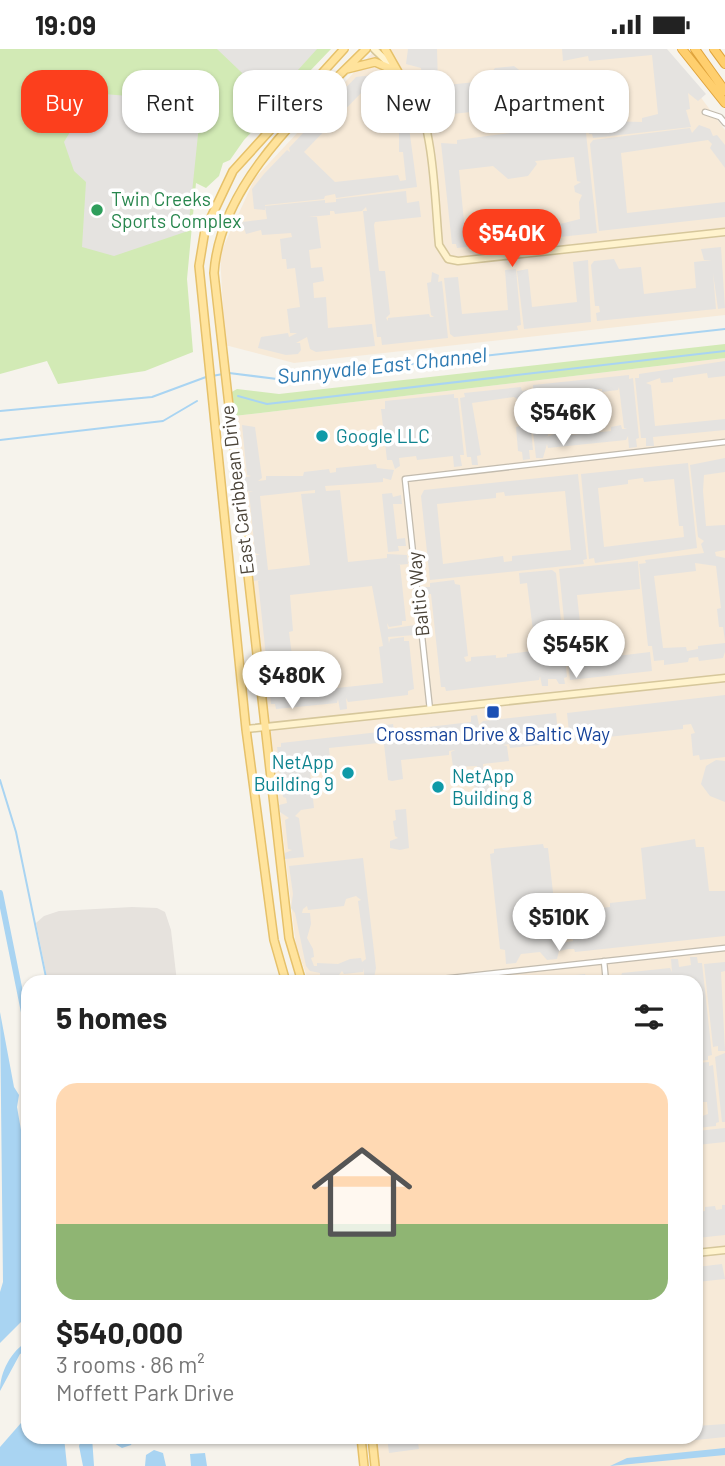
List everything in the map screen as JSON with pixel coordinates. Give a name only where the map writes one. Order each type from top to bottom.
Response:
[{"type":"highway","points":[[682,49],[725,103]]},
{"type":"highway","points":[[695,49],[725,90]]},
{"type":"highway","points":[[714,49],[725,64]]},
{"type":"main road","name":"East Caribbean Drive","points":[[284,975],[274,940],[246,729],[209,386],[199,266],[205,230],[214,205],[244,159],[344,49]]},
{"type":"main road","name":"East Caribbean Drive","points":[[300,975],[289,939],[224,384],[214,273],[221,231],[234,200],[254,171],[366,49]]},
{"type":"main road","points":[[385,49],[397,70]]},
{"type":"main road","points":[[347,69],[375,62],[393,70]]},
{"type":"main road","points":[[362,1444],[364,1466]]},
{"type":"main road","points":[[373,1444],[375,1466]]},
{"type":"street","points":[[374,49],[396,70]]},
{"type":"street","points":[[705,112],[720,117],[725,123]]},
{"type":"street","points":[[424,133],[439,245],[448,259],[458,261],[725,232]]},
{"type":"street","name":"Baltic Way","points":[[430,710],[405,479],[725,442]]},
{"type":"street","points":[[246,729],[725,678]]},
{"type":"street","points":[[477,975],[725,948]]},
{"type":"street","points":[[604,961],[605,975]]},
{"type":"street","points":[[703,1252],[725,1250]]},
{"type":"shaded area","points":[[217,49],[317,49],[298,70],[239,70]]},
{"type":"shaded area","points":[[376,49],[665,49],[725,130],[725,315],[294,363],[225,345],[220,254],[255,178],[297,133],[347,133],[347,80]]},
{"type":"shaded area","points":[[408,49],[437,49],[438,70],[421,70],[406,64]]},
{"type":"shaded area","points":[[562,49],[667,49],[706,94],[698,101],[688,93],[690,109],[686,110],[691,127],[593,138],[589,133],[629,133],[629,122],[642,122],[642,118],[658,114],[652,55],[589,61],[588,56],[563,61]]},
{"type":"shaded area","points":[[514,66],[519,70],[493,70]]},
{"type":"shaded area","points":[[361,76],[361,93],[347,108],[347,87],[356,77]]},
{"type":"shaded area","points":[[469,83],[469,112],[455,114],[455,84]]},
{"type":"shaded area","points":[[108,94],[122,95],[122,133],[198,133],[188,231],[114,256],[82,247],[86,182],[74,171],[64,142],[69,133],[108,133]]},
{"type":"shaded area","points":[[699,125],[710,129],[713,136],[717,135],[725,145],[725,168],[710,148],[712,144],[708,140],[621,153],[627,213],[725,202],[725,217],[599,231],[590,144],[593,140],[690,128],[692,133]]},
{"type":"shaded area","points":[[303,133],[322,133],[304,152],[335,182],[398,175],[400,181],[406,180],[403,152],[399,152],[399,133],[410,133],[417,187],[336,198],[335,194],[325,196],[324,199],[265,205],[265,210],[254,209],[252,189],[287,150],[290,152],[289,148]]},
{"type":"shaded area","points":[[510,133],[586,133],[597,233],[457,248],[456,244],[452,244],[441,143],[457,144],[457,140]],"holes":[[[574,157],[577,181],[581,182],[574,186],[575,192],[582,195],[579,202],[580,219],[548,227],[547,223],[502,228],[502,232],[484,234],[465,232],[459,170],[493,166],[508,179],[528,176],[537,164],[535,161]]]},
{"type":"shaded area","points":[[406,191],[407,203],[419,201],[421,217],[375,222],[374,225],[379,271],[385,271],[390,314],[386,318],[388,321],[388,318],[429,314],[434,317],[431,315],[427,283],[431,282],[432,272],[439,275],[438,282],[442,281],[448,338],[382,345],[381,337],[377,337],[363,211],[367,211],[366,207],[362,211],[335,214],[330,211],[330,215],[308,217],[317,217],[321,248],[309,250],[311,268],[322,267],[324,281],[313,283],[314,298],[326,297],[328,328],[372,324],[375,346],[316,352],[310,349],[307,337],[296,343],[300,343],[301,350],[298,354],[286,355],[258,348],[261,337],[288,333],[289,337],[297,333],[290,333],[287,309],[300,307],[295,268],[287,269],[286,259],[282,259],[280,239],[292,237],[291,233],[262,235],[261,230],[246,234],[242,222],[267,219],[265,206],[325,200],[325,203],[336,202],[336,199]]},
{"type":"shaded area","points":[[721,247],[725,308],[718,309],[713,273],[716,309],[597,321],[596,313],[600,312],[599,306],[595,306],[591,265],[594,261],[614,259],[619,269],[641,267],[644,294],[696,288],[694,262],[712,260],[704,260],[701,249]]},
{"type":"shaded area","points":[[588,260],[591,322],[524,329],[517,271],[528,269],[532,307],[577,302],[573,262]]},
{"type":"shaded area","points":[[516,269],[521,325],[517,326],[518,330],[454,337],[450,334],[444,278],[458,277],[462,314],[508,310],[505,270]]},
{"type":"shaded area","points":[[725,358],[725,1466],[378,1466],[376,1444],[703,1444],[703,975],[306,975],[296,946],[234,416]]},
{"type":"shaded area","points":[[725,361],[725,376],[708,378],[707,373],[673,378],[673,382],[661,383],[660,378],[646,383],[651,385],[655,426],[725,419],[725,430],[653,437],[654,446],[646,446],[646,438],[641,438],[635,378],[639,378],[639,374]]},
{"type":"shaded area","points":[[629,375],[629,379],[633,378],[639,438],[636,439],[637,447],[629,448],[628,436],[626,440],[548,448],[547,444],[543,458],[536,458],[529,396],[533,395],[533,385]],"holes":[[[619,387],[624,428],[627,429],[622,429],[621,425],[611,427],[611,431],[561,436],[560,432],[544,438],[548,436],[544,395],[545,398],[596,393],[596,389],[602,389],[602,392],[618,390]]]},
{"type":"shaded area","points":[[521,387],[522,391],[527,390],[533,450],[529,450],[530,459],[523,460],[522,452],[518,451],[516,427],[520,426],[517,399],[514,397],[472,403],[481,455],[477,456],[478,465],[472,465],[471,457],[467,457],[460,398],[465,397],[464,393]]},
{"type":"shaded area","points":[[454,394],[454,398],[458,398],[464,455],[460,455],[462,466],[454,467],[453,456],[417,460],[416,456],[399,458],[400,466],[395,469],[392,460],[387,460],[381,409],[385,409],[385,401]]},
{"type":"shaded area","points":[[242,425],[255,427],[262,478],[258,481],[266,480],[266,476],[303,476],[304,472],[329,469],[330,473],[336,472],[336,468],[376,464],[377,468],[394,470],[391,480],[383,478],[383,482],[325,486],[326,491],[340,490],[348,562],[387,558],[387,554],[407,555],[408,564],[397,565],[400,565],[406,621],[402,621],[402,625],[389,627],[387,623],[388,629],[415,625],[416,635],[388,637],[389,643],[390,639],[404,637],[404,641],[409,641],[414,689],[408,691],[408,695],[348,702],[346,698],[347,709],[340,710],[338,699],[337,703],[276,709],[275,704],[271,704],[258,581],[261,580],[251,581],[250,571],[261,570],[257,570],[256,555],[260,555],[255,553],[249,492],[253,491],[241,492],[241,478],[251,476],[247,475]],"holes":[[[315,490],[315,493],[301,494],[310,565],[268,570],[260,496]],[[372,586],[383,646],[379,647],[383,683],[300,692],[296,656],[292,656],[289,632],[293,631],[290,595]]]},
{"type":"shaded area","points":[[725,458],[725,472],[704,475],[703,491],[706,526],[725,525],[725,550],[715,552],[716,556],[725,558],[725,641],[723,627],[719,627],[717,609],[721,608],[716,566],[695,563],[696,571],[654,576],[663,648],[686,647],[687,651],[698,649],[698,646],[725,643],[725,652],[723,658],[699,661],[698,657],[689,658],[688,662],[664,665],[664,660],[654,661],[652,646],[648,646],[639,564],[646,563],[645,560],[704,553],[701,544],[704,541],[698,537],[690,465]]},
{"type":"shaded area","points":[[688,463],[697,548],[595,563],[594,558],[589,559],[581,474]],"holes":[[[643,478],[644,482],[674,479],[679,526],[683,526],[684,537],[604,547],[598,488],[628,484],[628,480]]]},
{"type":"shaded area","points":[[578,474],[587,559],[583,560],[584,564],[430,580],[421,496],[424,490]],"holes":[[[565,491],[571,550],[512,556],[512,561],[504,562],[503,556],[443,564],[437,504],[496,498],[496,493],[504,492],[505,496]]]},
{"type":"shaded area","points":[[392,493],[393,497],[401,495],[402,504],[393,504],[397,539],[405,538],[406,546],[398,546],[399,551],[388,552],[382,494]]},
{"type":"shaded area","points":[[638,561],[640,589],[577,595],[584,660],[650,652],[652,671],[570,680],[559,569]]},
{"type":"shaded area","points":[[552,570],[556,573],[567,677],[564,678],[565,684],[559,684],[556,679],[548,679],[548,686],[542,686],[540,676],[539,680],[446,691],[445,687],[441,687],[431,594],[423,594],[422,587],[430,587],[430,583],[454,580],[455,584],[460,585],[468,656],[464,657],[466,662],[471,661],[471,657],[507,657],[507,654],[532,651],[532,655],[536,654],[527,583],[520,584],[519,573]]},
{"type":"shaded area","points":[[725,695],[725,757],[700,760],[699,755],[693,756],[691,734],[695,733],[691,724],[683,725],[683,729],[570,741],[567,713]]},
{"type":"shaded area","points":[[556,713],[559,743],[510,748],[509,744],[503,745],[507,746],[509,761],[483,764],[483,777],[488,777],[491,803],[487,805],[476,804],[474,779],[478,778],[477,766],[453,767],[451,752],[455,750],[449,751],[449,755],[401,760],[403,779],[392,781],[388,780],[384,744],[388,742],[329,748],[330,758],[320,765],[320,769],[310,771],[314,808],[301,810],[295,816],[299,818],[304,857],[285,859],[285,853],[292,850],[288,849],[285,820],[289,818],[280,812],[279,805],[287,803],[283,797],[277,747],[281,747],[281,743],[379,732],[381,736],[386,732],[386,725],[393,724],[394,731],[471,722],[471,716],[477,715],[479,725],[483,721]]},
{"type":"shaded area","points":[[716,760],[725,761],[725,802],[710,796],[701,784],[706,766]]},
{"type":"shaded area","points":[[406,809],[409,848],[390,848],[390,841],[398,838],[395,836],[393,821],[396,820],[395,810]]},
{"type":"shaded area","points":[[695,839],[696,847],[704,847],[709,891],[725,891],[725,936],[575,952],[574,949],[568,949],[559,951],[557,959],[547,960],[540,952],[521,954],[516,963],[506,964],[505,950],[500,949],[490,854],[494,853],[494,849],[543,844],[544,848],[548,848],[558,937],[553,939],[561,943],[573,941],[569,907],[591,905],[592,909],[610,907],[610,903],[646,899],[641,848]]},
{"type":"shaded area","points":[[363,858],[375,975],[364,975],[363,968],[363,972],[344,974],[342,971],[339,975],[320,975],[310,971],[306,966],[295,913],[291,908],[293,894],[289,866]],"holes":[[[356,896],[361,900],[358,901],[366,959],[362,962],[361,958],[350,959],[338,964],[317,963],[317,966],[314,966],[311,958],[314,957],[313,949],[307,938],[311,924],[310,913],[302,913],[303,909],[307,906],[308,910],[344,906],[346,899]]]},
{"type":"shaded area","points":[[132,907],[157,908],[165,912],[171,930],[176,975],[47,975],[36,923],[44,916],[59,911]]},
{"type":"shaded area","points":[[690,957],[697,957],[698,963],[702,963],[712,1055],[708,1056],[708,1060],[703,1060],[703,975],[621,975],[670,968],[672,972],[671,959],[678,959],[679,967],[691,965]]},
{"type":"shaded area","points":[[725,962],[725,971],[721,972],[725,1051],[718,1051],[718,1046],[713,1047],[704,964]]},
{"type":"shaded area","points":[[725,1053],[725,1122],[722,1122],[715,1057]]},
{"type":"shaded area","points":[[703,1062],[713,1065],[719,1122],[716,1126],[703,1127],[703,1116],[708,1114],[707,1102],[703,1102]]},
{"type":"shaded area","points":[[725,1128],[725,1142],[703,1144],[703,1130]]},
{"type":"shaded area","points":[[722,1205],[725,1205],[725,1235],[703,1237],[705,1207],[715,1206],[716,1210],[722,1209]]},
{"type":"shaded area","points":[[722,1264],[725,1279],[703,1281],[703,1266]]},
{"type":"shaded area","points":[[725,1424],[725,1437],[703,1439],[703,1426]]},
{"type":"shaded area","points":[[388,1444],[418,1444],[419,1449],[389,1453]]},
{"type":"green space","name":"Twin Creeks Sports Complex","points":[[0,49],[331,49],[311,70],[233,70],[233,133],[251,133],[230,160],[223,163],[219,176],[206,188],[196,183],[187,279],[193,352],[145,371],[58,384],[47,361],[0,374]]},
{"type":"green space","points":[[725,344],[725,358],[234,416],[230,393],[237,389],[279,394]]},
{"type":"water","points":[[0,1012],[14,1087],[19,1095],[17,1107],[21,1130],[21,1322],[0,1343],[0,1292],[3,1282]]},
{"type":"water","points":[[21,1346],[21,1354],[0,1391],[2,1377],[16,1350]]},
{"type":"water","points":[[21,1423],[21,1444],[65,1444],[67,1466],[0,1466],[0,1447]]},
{"type":"water","points":[[92,1444],[94,1466],[83,1466],[79,1446]]},
{"type":"water","points":[[116,1444],[132,1444],[131,1445],[122,1448]]},
{"type":"water","points":[[725,1448],[725,1455],[610,1466],[627,1458]]},
{"type":"water","points":[[154,1450],[163,1453],[166,1466],[145,1466],[146,1455]]},
{"type":"water","points":[[205,1453],[207,1466],[191,1466],[190,1454]]},
{"type":"waterway","name":"Sunnyvale East Channel","points":[[229,373],[277,379],[725,329]]},
{"type":"waterway","points":[[238,396],[267,404],[725,351]]},
{"type":"waterway","name":"Sunnyvale East Channel","points":[[212,376],[223,374]]},
{"type":"waterway","name":"Sunnyvale East Channel","points":[[0,411],[152,397],[206,377]]},
{"type":"waterway","points":[[0,440],[163,421],[197,401]]},
{"type":"waterway","points":[[0,780],[16,832],[46,975]]},
{"type":"waterway","points":[[0,893],[21,997]]},
{"type":"place","name":"Twin Creeks Sports Complex","points":[[97,210]]},
{"type":"place","name":"Google LLC","points":[[322,436]]},
{"type":"place","name":"Crossman Drive & Baltic Way","points":[[493,712]]},
{"type":"place","name":"NetApp Building 9","points":[[348,773]]},
{"type":"place","name":"NetApp Building 8","points":[[438,787]]}]
